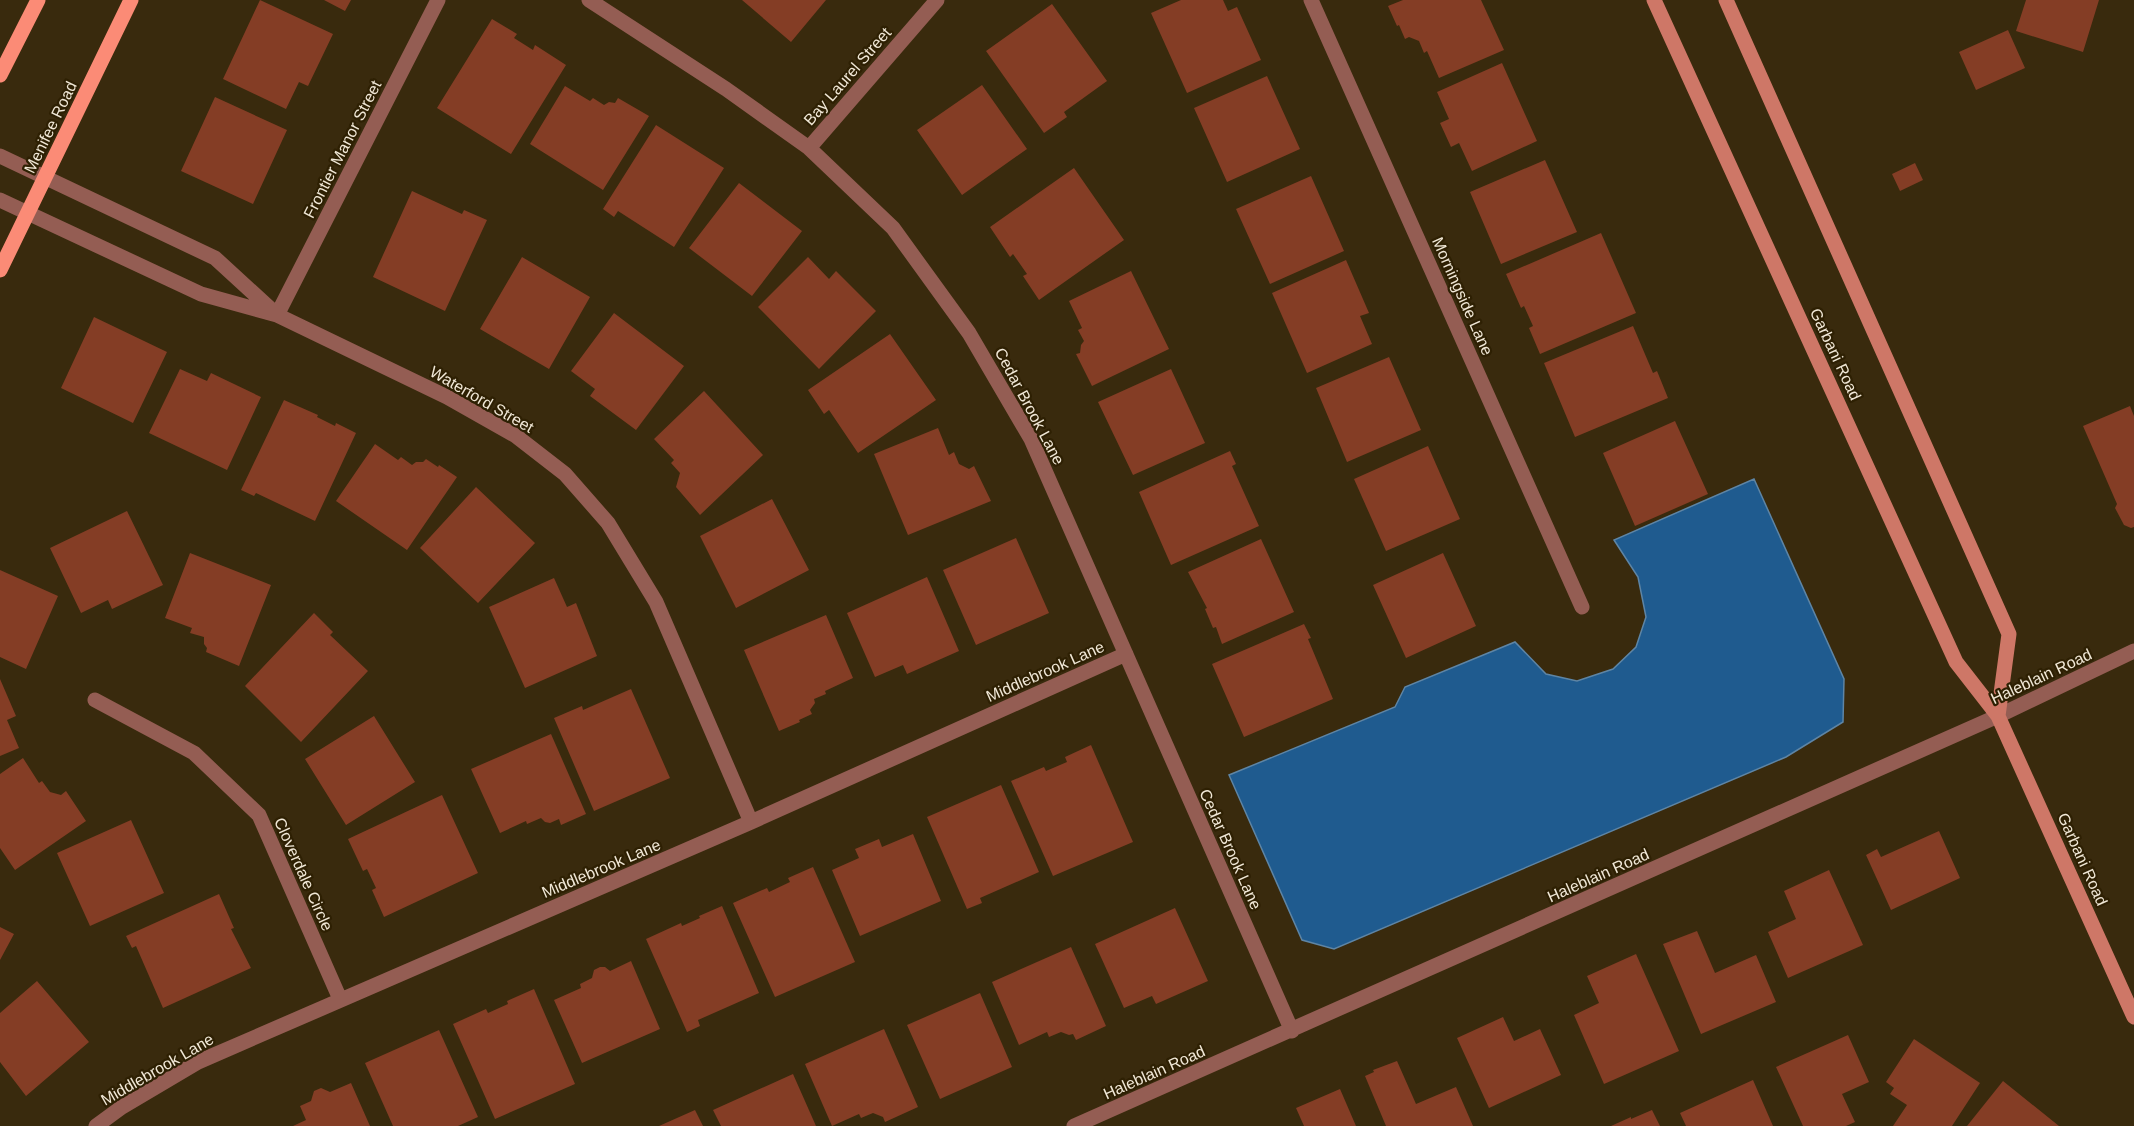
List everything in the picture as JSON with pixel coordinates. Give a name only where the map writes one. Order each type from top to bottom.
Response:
[{"type":"main road","points":[[0,75],[38,0]]},
{"type":"main road","name":"Menifee Road","points":[[0,270],[131,0]]},
{"type":"main road","name":"Garbani Road","points":[[1654,0],[1956,662],[1998,716],[2134,1017]]},
{"type":"main road","points":[[1726,0],[2008,634],[1998,716]]},
{"type":"street","name":"Frontier Manor Street","points":[[278,315],[438,0]]},
{"type":"street","name":"Cedar Brook Lane","points":[[589,0],[726,89],[809,148],[893,228],[969,333],[1031,439],[1292,1031]]},
{"type":"street","name":"Bay Laurel Street","points":[[809,148],[937,0]]},
{"type":"street","name":"Morningside Lane","points":[[1311,0],[1582,607]]},
{"type":"street","name":"Waterford Street","points":[[0,156],[215,258],[278,315]]},
{"type":"street","name":"Waterford Street","points":[[0,200],[201,294],[278,315],[447,397],[516,436],[565,474],[608,523],[656,602],[751,822]]},
{"type":"street","name":"Haleblain Road","points":[[1074,1126],[1998,716],[2134,651]]},
{"type":"street","name":"Middlebrook Lane","points":[[96,1126],[122,1107],[198,1062],[751,822],[1126,654]]},
{"type":"street","name":"Cloverdale Circle","points":[[96,700],[194,753],[258,815],[340,999]]},
{"type":"water","points":[[1754,479],[1844,679],[1843,722],[1786,757],[1334,949],[1302,940],[1229,775],[1395,707],[1405,687],[1515,642],[1546,674],[1577,681],[1613,669],[1636,647],[1646,617],[1638,577],[1614,540]]},
{"type":"building","points":[[260,0],[333,34],[308,86],[299,82],[286,109],[223,79]]},
{"type":"building","points":[[324,0],[351,0],[345,11]]},
{"type":"building","points":[[742,0],[826,0],[791,42]]},
{"type":"building","points":[[1181,0],[1223,0],[1228,11],[1237,7],[1261,60],[1187,93],[1151,13]]},
{"type":"building","points":[[1403,0],[1481,0],[1504,50],[1439,78],[1427,51],[1424,53],[1419,41],[1409,37],[1405,39],[1399,25],[1397,26],[1388,6]]},
{"type":"building","points":[[2026,0],[2099,0],[2083,52],[2016,31]]},
{"type":"building","points":[[1052,4],[1107,81],[1064,112],[1067,117],[1044,133],[986,51]]},
{"type":"building","points":[[492,19],[517,34],[514,38],[533,50],[535,45],[566,65],[511,154],[437,108]]},
{"type":"building","points":[[2008,30],[2025,68],[1976,90],[1959,52]]},
{"type":"building","points":[[1502,63],[1537,141],[1472,171],[1459,143],[1451,147],[1440,123],[1449,119],[1437,92]]},
{"type":"building","points":[[1267,76],[1300,149],[1227,182],[1194,108]]},
{"type":"building","points":[[982,85],[1027,149],[962,195],[917,130]]},
{"type":"building","points":[[565,86],[590,101],[593,98],[604,105],[609,102],[615,103],[618,98],[649,116],[603,190],[530,144]]},
{"type":"building","points":[[215,97],[287,130],[253,204],[181,171]]},
{"type":"building","points":[[656,125],[724,168],[674,247],[618,211],[614,217],[603,209]]},
{"type":"building","points":[[1545,160],[1577,232],[1501,264],[1470,192]]},
{"type":"building","points":[[1915,163],[1923,180],[1900,191],[1892,174]]},
{"type":"building","points":[[1074,168],[1124,240],[1039,300],[1023,276],[1027,274],[1013,254],[1010,257],[990,227]]},
{"type":"building","points":[[1311,176],[1344,251],[1270,284],[1236,209]]},
{"type":"building","points":[[739,183],[802,231],[752,296],[689,248]]},
{"type":"building","points":[[412,191],[462,214],[464,210],[487,220],[445,311],[373,277]]},
{"type":"building","points":[[1601,233],[1636,313],[1540,354],[1529,328],[1533,326],[1524,306],[1521,308],[1506,274]]},
{"type":"building","points":[[522,257],[590,297],[549,369],[480,329]]},
{"type":"building","points":[[808,257],[829,279],[836,271],[876,311],[819,369],[758,307]]},
{"type":"building","points":[[1346,260],[1369,313],[1360,316],[1372,344],[1307,373],[1272,293]]},
{"type":"building","points":[[1131,271],[1169,349],[1092,386],[1076,354],[1080,353],[1084,341],[1078,330],[1082,328],[1069,301]]},
{"type":"building","points":[[614,313],[684,366],[636,430],[590,396],[595,389],[571,371]]},
{"type":"building","points":[[94,317],[167,352],[133,423],[61,388]]},
{"type":"building","points":[[1633,326],[1653,373],[1657,371],[1668,398],[1575,437],[1544,363]]},
{"type":"building","points":[[890,334],[936,400],[858,453],[829,410],[824,414],[808,390]]},
{"type":"building","points":[[1389,357],[1421,430],[1347,462],[1316,388]]},
{"type":"building","points":[[180,369],[207,381],[211,373],[261,397],[227,470],[149,433]]},
{"type":"building","points":[[1171,369],[1205,443],[1133,475],[1098,402]]},
{"type":"building","points":[[704,391],[763,455],[700,515],[676,487],[680,473],[671,463],[674,460],[654,439]]},
{"type":"building","points":[[284,400],[318,415],[317,417],[335,426],[336,423],[356,433],[315,521],[256,493],[254,496],[241,490]]},
{"type":"building","points":[[2130,406],[2134,416],[2134,527],[2131,528],[2124,525],[2115,508],[2117,504],[2083,426]]},
{"type":"building","points":[[1675,421],[1708,494],[1635,526],[1603,453]]},
{"type":"building","points":[[938,428],[949,455],[954,452],[959,464],[969,469],[974,466],[991,501],[908,535],[874,454]]},
{"type":"building","points":[[375,444],[398,460],[401,457],[412,465],[426,459],[457,477],[407,550],[336,501]]},
{"type":"building","points":[[1428,446],[1460,519],[1386,551],[1354,479]]},
{"type":"building","points":[[1230,451],[1236,464],[1232,466],[1259,526],[1171,565],[1139,492]]},
{"type":"building","points":[[476,487],[535,543],[478,603],[420,548]]},
{"type":"building","points":[[772,499],[809,570],[736,608],[700,536]]},
{"type":"building","points":[[127,511],[163,585],[112,609],[108,600],[81,613],[50,548]]},
{"type":"building","points":[[1016,538],[1049,613],[976,645],[943,570]]},
{"type":"building","points":[[1261,539],[1294,612],[1222,644],[1216,627],[1213,628],[1205,609],[1207,608],[1188,572]]},
{"type":"building","points":[[190,553],[271,585],[239,666],[206,652],[204,637],[190,633],[192,628],[165,618]]},
{"type":"building","points":[[1443,553],[1476,626],[1406,658],[1373,585]]},
{"type":"building","points":[[0,570],[58,596],[26,669],[0,657]]},
{"type":"building","points":[[927,577],[959,651],[907,674],[903,665],[875,677],[847,613]]},
{"type":"building","points":[[554,578],[567,607],[576,603],[597,656],[525,688],[489,607]]},
{"type":"building","points":[[314,613],[333,632],[330,635],[368,671],[301,742],[245,686]]},
{"type":"building","points":[[826,615],[853,678],[825,691],[826,694],[814,699],[815,703],[810,710],[812,714],[779,731],[744,650]]},
{"type":"building","points":[[1304,624],[1333,699],[1244,737],[1212,664]]},
{"type":"building","points":[[0,679],[16,716],[7,720],[19,748],[0,756]]},
{"type":"building","points":[[631,689],[670,778],[594,811],[554,718],[582,706],[583,710]]},
{"type":"building","points":[[374,716],[415,782],[346,825],[305,759]]},
{"type":"building","points":[[551,734],[586,814],[561,825],[559,819],[550,823],[541,818],[527,824],[526,821],[500,833],[471,769]]},
{"type":"building","points":[[1091,745],[1133,842],[1053,876],[1011,781],[1044,767],[1046,771],[1067,762],[1065,757]]},
{"type":"building","points":[[23,758],[39,783],[42,781],[50,792],[61,795],[66,791],[86,821],[15,870],[0,848],[0,774]]},
{"type":"building","points":[[1001,785],[1039,872],[980,898],[982,903],[967,909],[927,817]]},
{"type":"building","points":[[442,795],[478,873],[384,917],[372,890],[376,888],[367,869],[363,871],[348,839]]},
{"type":"building","points":[[131,820],[164,893],[90,926],[57,853]]},
{"type":"building","points":[[1939,831],[1960,878],[1891,910],[1866,855],[1877,849],[1881,857]]},
{"type":"building","points":[[913,834],[941,901],[860,936],[832,870],[859,858],[855,849],[879,839],[882,847]]},
{"type":"building","points":[[813,867],[855,962],[775,997],[733,903],[767,888],[769,892],[790,882],[788,878]]},
{"type":"building","points":[[1829,870],[1863,945],[1788,978],[1768,932],[1796,919],[1784,891]]},
{"type":"building","points":[[219,894],[234,928],[231,929],[251,968],[163,1008],[136,946],[132,948],[126,936]]},
{"type":"building","points":[[722,906],[759,993],[698,1020],[700,1026],[687,1032],[646,939],[681,923],[682,926]]},
{"type":"building","points":[[1175,908],[1208,981],[1156,1004],[1152,996],[1124,1008],[1095,944]]},
{"type":"building","points":[[0,927],[14,934],[0,960]]},
{"type":"building","points":[[1697,931],[1715,973],[1756,955],[1776,1002],[1701,1034],[1663,944]]},
{"type":"building","points":[[1071,947],[1106,1026],[1076,1040],[1073,1034],[1061,1032],[1049,1037],[1047,1032],[1019,1045],[992,982]]},
{"type":"building","points":[[1636,954],[1679,1051],[1604,1084],[1574,1015],[1599,1003],[1587,976]]},
{"type":"building","points":[[631,961],[660,1029],[582,1063],[554,1000],[581,988],[580,984],[592,978],[594,970],[605,967],[610,971]]},
{"type":"building","points":[[37,981],[89,1042],[26,1096],[0,1062],[0,1013]]},
{"type":"building","points":[[534,989],[575,1084],[495,1119],[453,1024],[486,1009],[488,1013],[508,1004],[507,1001]]},
{"type":"building","points":[[980,993],[1012,1067],[940,1099],[907,1025]]},
{"type":"building","points":[[1503,1017],[1514,1041],[1540,1029],[1561,1075],[1489,1108],[1457,1038]]},
{"type":"building","points":[[884,1029],[918,1107],[885,1122],[883,1117],[873,1113],[861,1118],[859,1114],[832,1126],[805,1064]]},
{"type":"building","points":[[439,1030],[478,1117],[458,1126],[393,1126],[365,1063]]},
{"type":"building","points":[[1848,1035],[1869,1082],[1842,1094],[1855,1122],[1846,1126],[1803,1126],[1776,1067]]},
{"type":"building","points":[[1914,1039],[1980,1083],[1952,1126],[1893,1126],[1907,1105],[1890,1094],[1894,1088],[1886,1082]]},
{"type":"building","points":[[1397,1061],[1416,1104],[1456,1087],[1473,1126],[1386,1126],[1365,1076],[1374,1072],[1373,1070]]},
{"type":"building","points":[[793,1074],[816,1126],[721,1126],[713,1110]]},
{"type":"building","points":[[1753,1080],[1773,1126],[1686,1126],[1680,1113]]},
{"type":"building","points":[[2003,1081],[2059,1126],[1967,1126]]},
{"type":"building","points":[[351,1083],[370,1126],[293,1126],[306,1120],[300,1106],[311,1101],[314,1091],[321,1088],[330,1092]]},
{"type":"building","points":[[1340,1089],[1356,1126],[1304,1126],[1296,1108]]},
{"type":"building","points":[[695,1110],[703,1126],[659,1126]]},
{"type":"building","points":[[1652,1110],[1660,1126],[1611,1126],[1631,1117],[1631,1119]]}]
